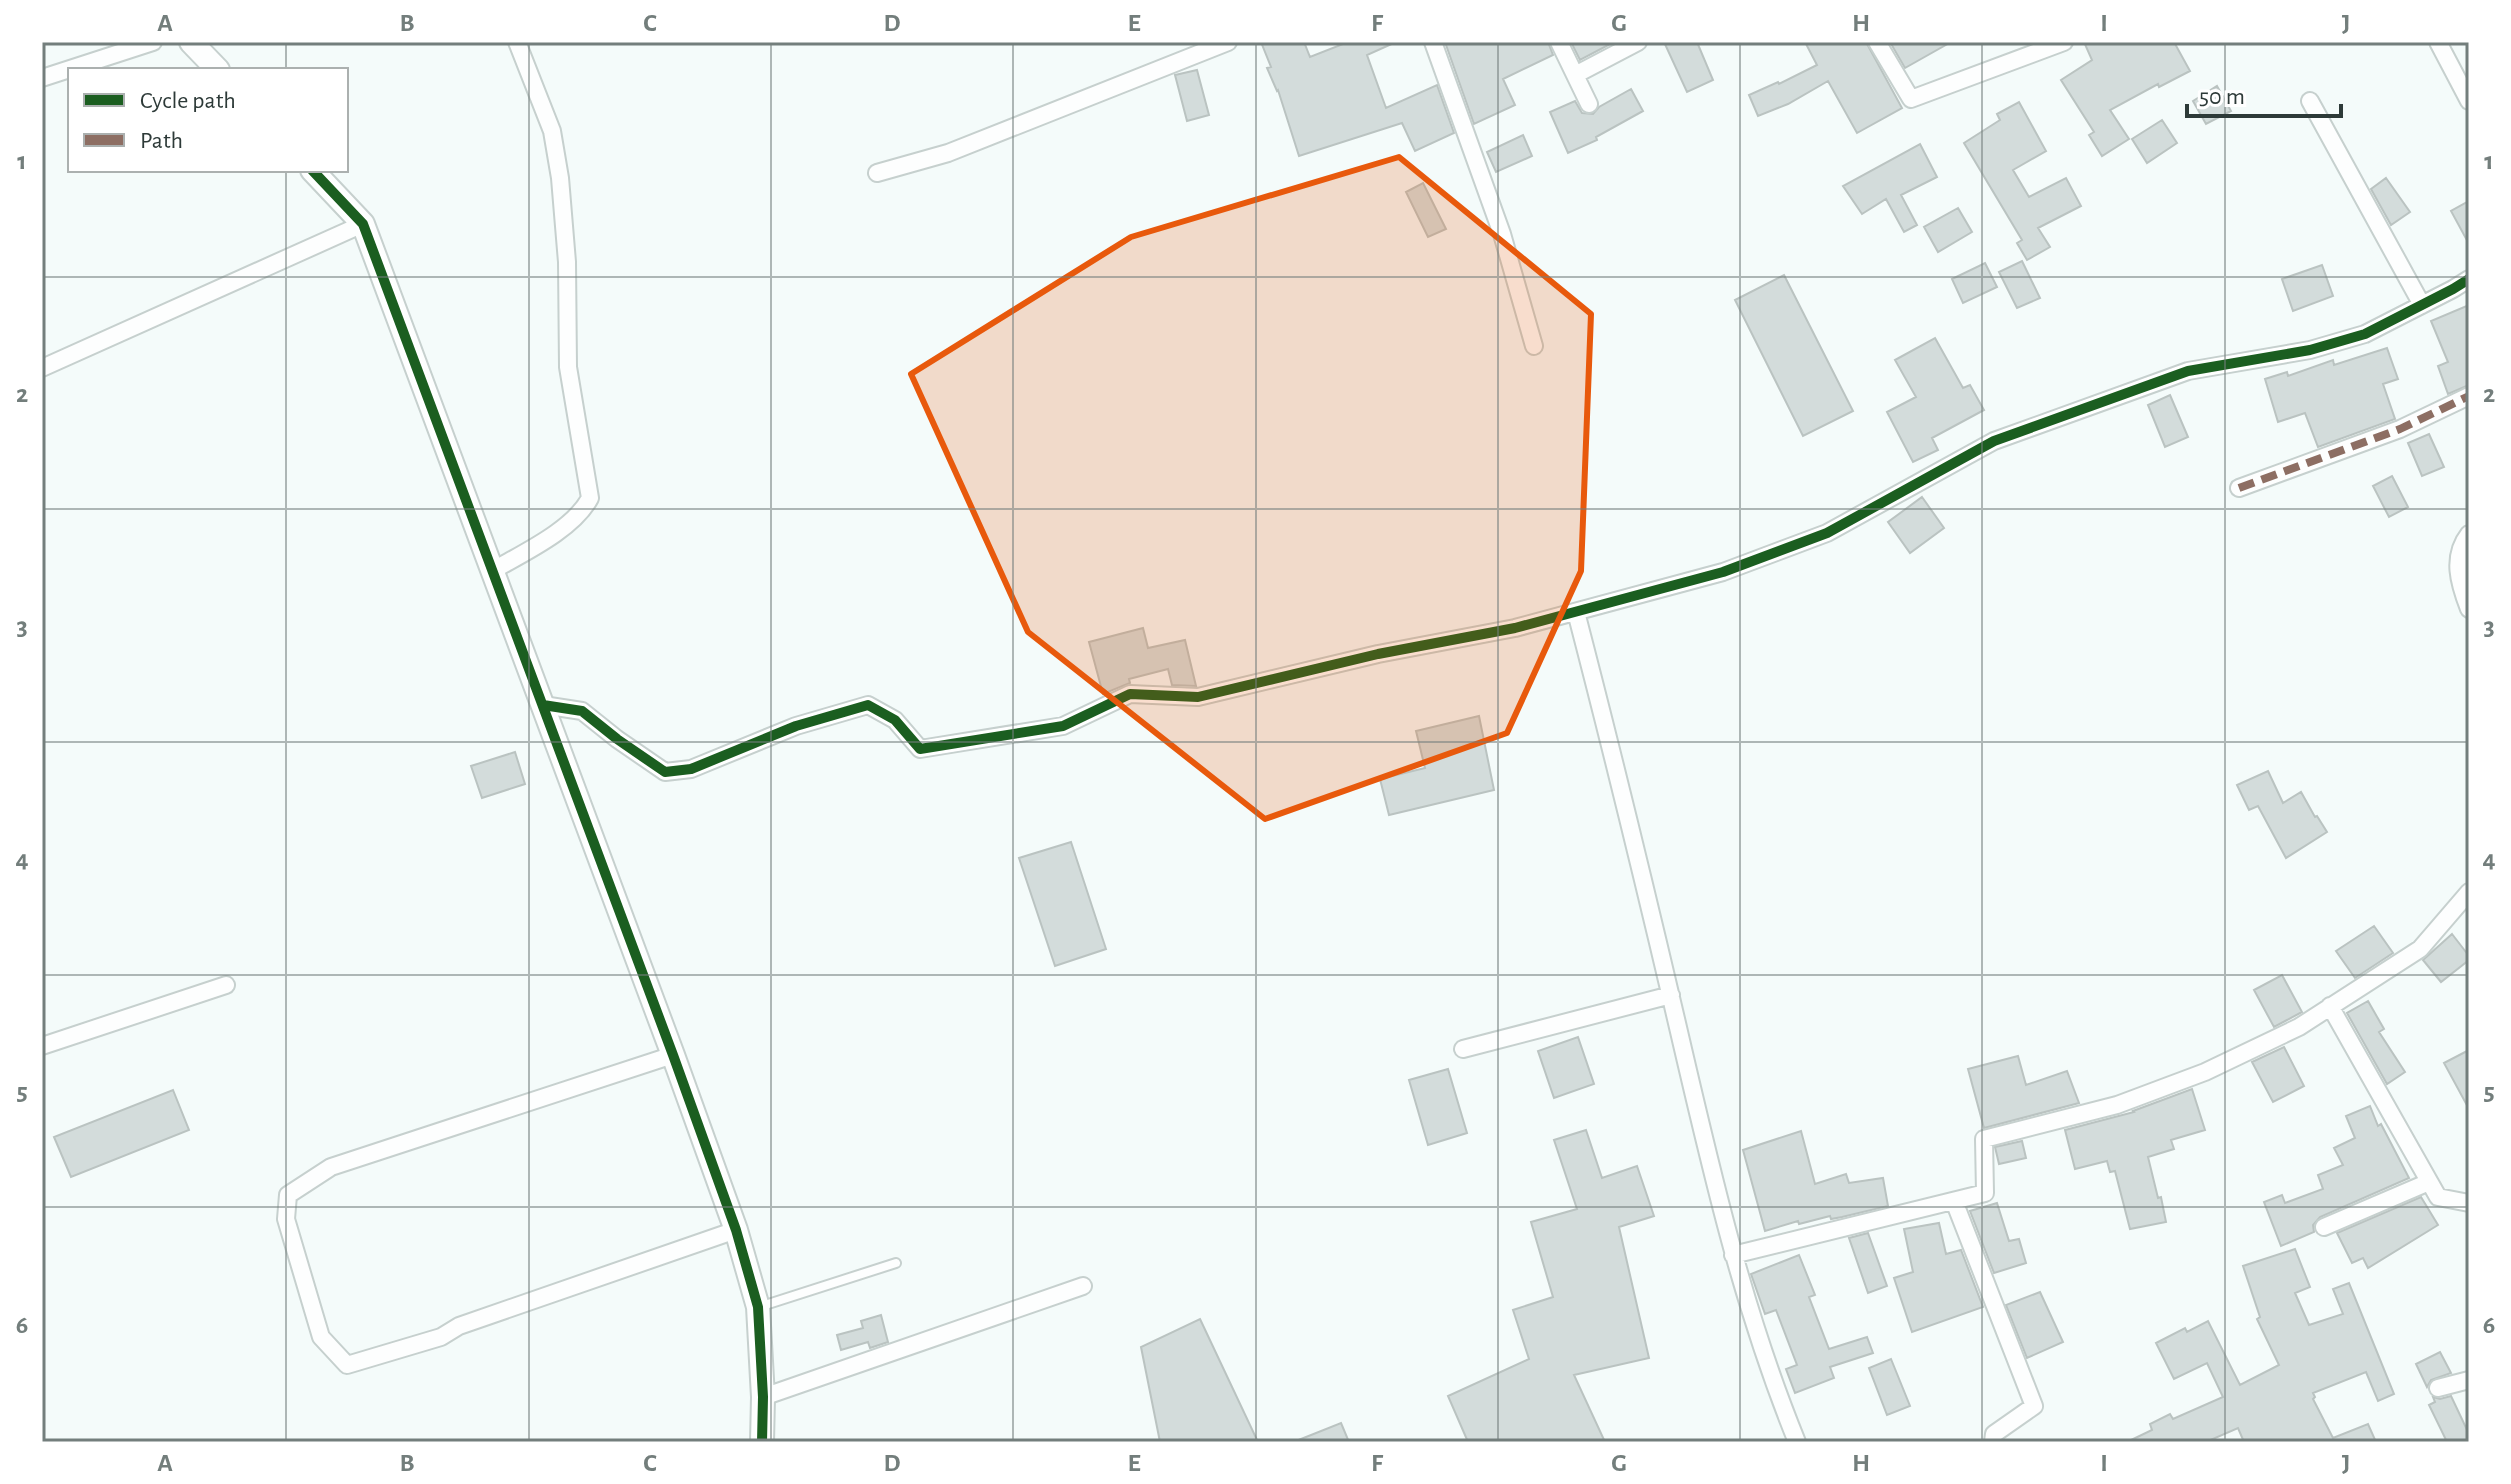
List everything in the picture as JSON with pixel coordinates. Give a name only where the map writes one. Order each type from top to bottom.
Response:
[{"type":"street","points":[[73,68],[153,42]]},
{"type":"street","points":[[191,42],[216,68]]},
{"type":"street","points":[[492,571],[563,528],[585,508],[590,498],[568,367],[567,262],[560,178],[552,131],[517,42]]},
{"type":"street","points":[[877,173],[948,153],[1228,42]]},
{"type":"street","points":[[1433,42],[1502,234],[1534,346]]},
{"type":"street","points":[[1559,42],[1589,104]]},
{"type":"street","points":[[1575,75],[1638,42]]},
{"type":"street","points":[[1877,42],[1911,99],[2064,42]]},
{"type":"street","points":[[2438,42],[2469,101]]},
{"type":"street","points":[[42,78],[68,70]]},
{"type":"street","points":[[2310,101],[2422,305]]},
{"type":"street","points":[[314,172],[363,224],[736,1230],[758,1307],[762,1442]]},
{"type":"street","points":[[42,368],[363,224]]},
{"type":"street","points":[[543,705],[582,711],[665,772],[691,769],[796,726],[868,705],[895,720],[920,749],[1063,726],[1130,694],[1198,697],[1378,654],[1515,628],[1723,572],[1827,533],[1994,441],[2188,371],[2310,350],[2365,334],[2469,279]]},
{"type":"street","points":[[2239,488],[2400,429],[2469,396]]},
{"type":"street","points":[[2469,534],[2460,545],[2457,561],[2469,609]]},
{"type":"street","points":[[1576,612],[1733,1255],[1771,1376],[1797,1442]]},
{"type":"street","points":[[1733,1255],[1985,1193],[1984,1139],[2117,1105],[2205,1072],[2299,1027],[2420,949],[2469,892]]},
{"type":"street","points":[[42,1046],[226,985]]},
{"type":"street","points":[[1463,1049],[1671,995]]},
{"type":"street","points":[[2330,1006],[2438,1197],[2469,1203]]},
{"type":"street","points":[[673,1055],[331,1167],[288,1195],[286,1219],[321,1337],[347,1365],[441,1337],[459,1326],[736,1230]]},
{"type":"street","points":[[2324,1227],[2429,1182]]},
{"type":"street","points":[[1954,1201],[2034,1406],[1994,1434],[1993,1442]]},
{"type":"street","points":[[763,1397],[1083,1286]]},
{"type":"street","points":[[2438,1388],[2469,1380]]},
{"type":"lane","points":[[758,1307],[896,1263]]},
{"type":"highlighted area","points":[[1399,157],[1591,314],[1581,571],[1507,733],[1265,819],[1028,632],[911,374],[1131,237]]},
{"type":"building","points":[[1261,42],[1304,42],[1310,57],[1348,42],[1396,42],[1367,55],[1386,108],[1437,85],[1454,133],[1415,151],[1402,123],[1299,156],[1278,90],[1267,68],[1271,67]]},
{"type":"building","points":[[1445,42],[1548,42],[1553,55],[1503,79],[1515,105],[1474,124]]},
{"type":"building","points":[[1571,42],[1614,42],[1580,60]]},
{"type":"building","points":[[1664,42],[1697,42],[1713,80],[1687,92]]},
{"type":"building","points":[[1805,42],[1866,42],[1902,108],[1857,133],[1828,81],[1788,104],[1758,116],[1749,95],[1817,65]]},
{"type":"building","points":[[1890,42],[1951,42],[1905,68]]},
{"type":"building","points":[[2084,42],[2174,42],[2190,71],[2110,110],[2129,139],[2102,156],[2089,135],[2094,132],[2061,80],[2092,60]]},
{"type":"building","points":[[1197,70],[1209,115],[1187,121],[1175,75]]},
{"type":"building","points":[[2217,86],[2231,111],[2206,124],[2193,101]]},
{"type":"building","points":[[1631,89],[1643,111],[1596,137],[1597,140],[1568,153],[1550,112],[1575,101],[1582,113],[1593,114],[1599,107]]},
{"type":"building","points":[[2019,102],[2046,151],[2013,170],[2029,197],[2066,178],[2081,206],[2038,228],[2050,247],[2027,260],[2017,243],[2022,240],[1964,143],[2000,120],[1997,114]]},
{"type":"building","points":[[2162,120],[2177,143],[2147,163],[2132,139]]},
{"type":"building","points":[[1523,135],[1532,156],[1496,172],[1487,152]]},
{"type":"building","points":[[1920,144],[1937,177],[1901,195],[1917,225],[1904,232],[1886,199],[1862,214],[1843,186]]},
{"type":"building","points":[[2386,178],[2410,212],[2391,225],[2371,189]]},
{"type":"building","points":[[1423,183],[1446,229],[1428,237],[1406,192]]},
{"type":"building","points":[[2469,201],[2469,244],[2451,211]]},
{"type":"building","points":[[1958,208],[1972,232],[1938,252],[1924,227]]},
{"type":"building","points":[[2022,261],[2040,298],[2017,308],[1999,272]]},
{"type":"building","points":[[1985,263],[1997,287],[1963,303],[1952,279]]},
{"type":"building","points":[[2322,265],[2333,296],[2293,311],[2282,279]]},
{"type":"building","points":[[1784,275],[1853,411],[1803,436],[1735,300]]},
{"type":"building","points":[[2469,305],[2469,385],[2448,394],[2438,366],[2448,362],[2431,321]]},
{"type":"building","points":[[1935,338],[1963,388],[1970,385],[1984,410],[1932,438],[1938,450],[1913,462],[1887,412],[1916,397],[1895,360]]},
{"type":"building","points":[[2387,348],[2398,379],[2383,384],[2395,419],[2318,447],[2305,413],[2278,422],[2265,379],[2287,372],[2288,376],[2333,360],[2334,365]]},
{"type":"building","points":[[2170,395],[2188,437],[2165,447],[2148,405]]},
{"type":"building","points":[[2429,434],[2444,467],[2422,476],[2408,443]]},
{"type":"building","points":[[2392,476],[2408,507],[2389,517],[2373,486]]},
{"type":"building","points":[[1922,497],[1944,528],[1910,553],[1888,522]]},
{"type":"building","points":[[1143,628],[1148,648],[1185,640],[1196,686],[1172,685],[1168,669],[1129,679],[1130,683],[1103,694],[1089,642]]},
{"type":"building","points":[[1479,716],[1494,790],[1389,815],[1380,779],[1425,768],[1416,731]]},
{"type":"building","points":[[515,752],[525,784],[482,798],[471,766]]},
{"type":"building","points":[[2268,771],[2283,803],[2301,792],[2327,832],[2286,858],[2258,806],[2249,810],[2237,785]]},
{"type":"building","points":[[1071,842],[1106,949],[1055,966],[1019,858]]},
{"type":"building","points":[[2374,926],[2393,953],[2355,978],[2336,951]]},
{"type":"building","points":[[2452,934],[2469,960],[2441,982],[2423,960]]},
{"type":"building","points":[[2282,975],[2302,1012],[2274,1027],[2254,990]]},
{"type":"building","points":[[2368,1001],[2384,1029],[2379,1032],[2405,1072],[2387,1084],[2347,1013]]},
{"type":"building","points":[[1578,1037],[1594,1084],[1554,1098],[1538,1051]]},
{"type":"building","points":[[2284,1047],[2304,1086],[2273,1102],[2252,1062]]},
{"type":"building","points":[[2469,1050],[2469,1109],[2444,1063]]},
{"type":"building","points":[[2018,1056],[2026,1085],[2067,1071],[2079,1103],[1984,1128],[1968,1069]]},
{"type":"building","points":[[1448,1069],[1467,1133],[1428,1145],[1409,1080]]},
{"type":"building","points":[[2192,1089],[2205,1130],[2171,1140],[2174,1149],[2148,1157],[2166,1222],[2130,1229],[2115,1171],[2110,1172],[2107,1161],[2075,1169],[2065,1130],[2134,1112]]},
{"type":"building","points":[[173,1090],[189,1130],[71,1177],[54,1137]]},
{"type":"building","points":[[2370,1106],[2378,1126],[2381,1124],[2409,1178],[2320,1217],[2313,1225],[2314,1232],[2281,1246],[2264,1202],[2282,1195],[2285,1203],[2323,1189],[2318,1175],[2343,1165],[2334,1148],[2355,1138],[2346,1116]]},
{"type":"building","points":[[1586,1130],[1602,1178],[1637,1166],[1654,1216],[1619,1227],[1649,1358],[1574,1375],[1605,1442],[1468,1442],[1448,1396],[1529,1359],[1513,1310],[1553,1297],[1531,1222],[1577,1209],[1554,1140]]},
{"type":"building","points":[[1801,1131],[1815,1184],[1846,1174],[1849,1183],[1883,1178],[1888,1206],[1831,1219],[1830,1216],[1799,1224],[1798,1221],[1765,1231],[1743,1150]]},
{"type":"building","points":[[2022,1141],[2026,1158],[1999,1164],[1995,1147]]},
{"type":"building","points":[[2421,1197],[2438,1225],[2368,1268],[2363,1258],[2352,1263],[2337,1233]]},
{"type":"building","points":[[1997,1203],[2009,1241],[2019,1239],[2026,1263],[1994,1273],[1970,1211]]},
{"type":"building","points":[[1939,1223],[1946,1254],[1961,1250],[1983,1307],[1912,1332],[1894,1278],[1913,1272],[1904,1229]]},
{"type":"building","points":[[1868,1233],[1887,1286],[1868,1293],[1849,1238]]},
{"type":"building","points":[[2295,1249],[2310,1287],[2295,1293],[2309,1325],[2343,1314],[2333,1289],[2349,1283],[2394,1394],[2378,1401],[2366,1372],[2313,1393],[2313,1399],[2333,1438],[2368,1424],[2376,1442],[2244,1442],[2238,1428],[2206,1442],[2127,1442],[2152,1430],[2150,1424],[2170,1414],[2173,1419],[2223,1397],[2207,1363],[2174,1379],[2156,1343],[2185,1328],[2187,1332],[2208,1321],[2240,1385],[2279,1365],[2257,1319],[2260,1317],[2243,1266]]},
{"type":"building","points":[[1799,1255],[1815,1295],[1809,1297],[1829,1349],[1867,1337],[1873,1353],[1830,1367],[1834,1378],[1795,1393],[1786,1369],[1797,1365],[1776,1310],[1765,1314],[1751,1274]]},
{"type":"building","points":[[2040,1292],[2063,1342],[2027,1358],[2006,1305]]},
{"type":"building","points":[[881,1315],[888,1342],[870,1348],[868,1342],[841,1350],[837,1335],[863,1328],[861,1321]]},
{"type":"building","points":[[1200,1319],[1258,1442],[1160,1442],[1141,1347]]},
{"type":"building","points":[[2440,1352],[2451,1373],[2431,1380],[2427,1387],[2416,1364]]},
{"type":"building","points":[[1891,1359],[1910,1406],[1887,1415],[1869,1368]]},
{"type":"building","points":[[2451,1396],[2469,1434],[2469,1442],[2447,1442],[2429,1405],[2435,1402],[2433,1397]]},
{"type":"building","points":[[1341,1423],[1349,1442],[1296,1442],[1296,1441]]},
{"type":"marked path","points":[[2239,488],[2400,429],[2469,396]]},
{"type":"cycle path","points":[[314,172],[363,224],[736,1230],[758,1307],[762,1442]]},
{"type":"cycle path","points":[[543,705],[582,711],[665,772],[691,769],[796,726],[868,705],[895,720],[920,749],[1063,726],[1130,694],[1198,697],[1378,654],[1515,628],[1723,572],[1827,533],[1994,441],[2188,371],[2310,350],[2365,334],[2469,279]]}]
